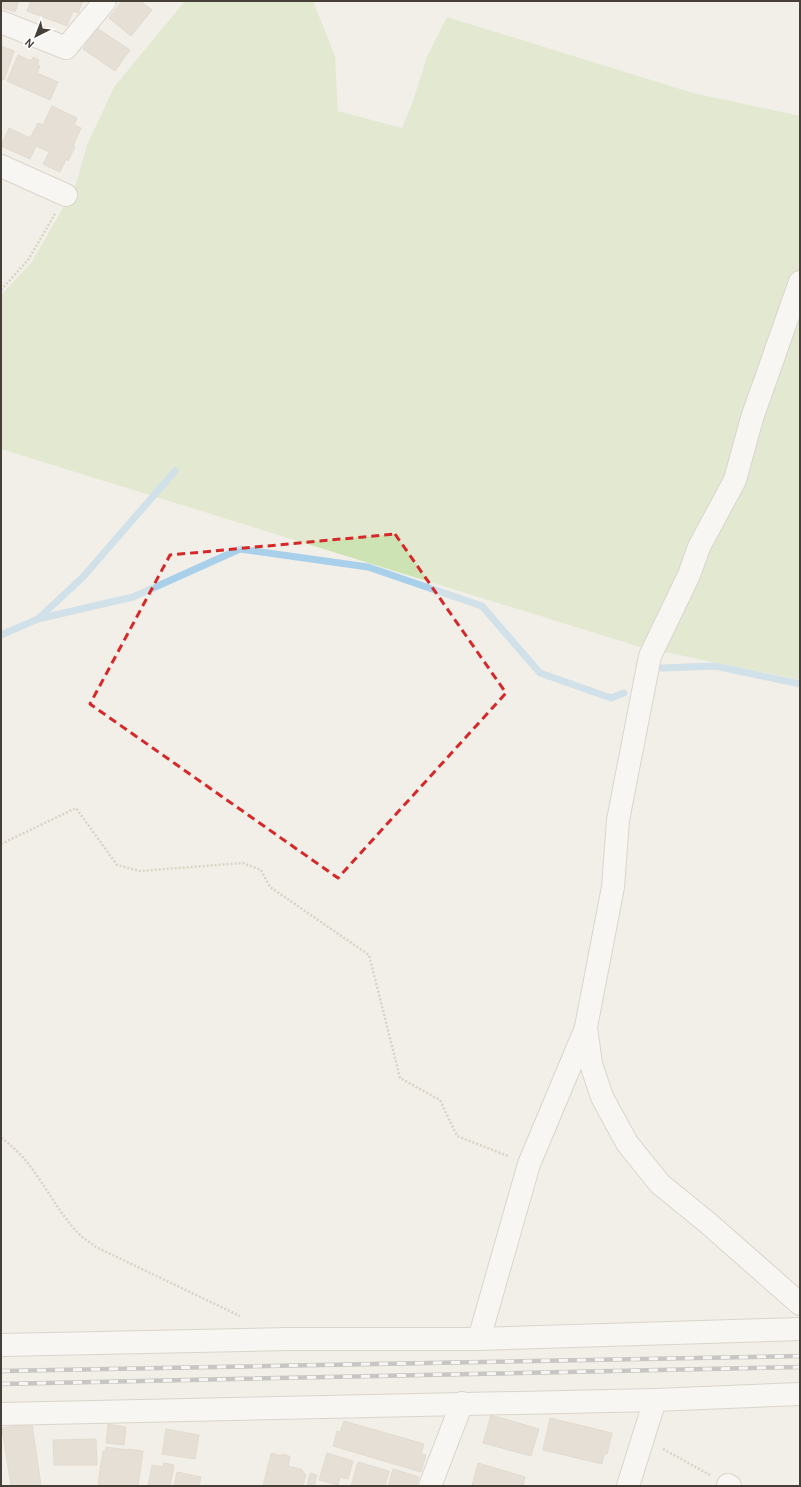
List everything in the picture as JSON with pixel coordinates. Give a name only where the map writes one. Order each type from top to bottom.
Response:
[{"type":"street","points":[[1,22],[66,48],[104,1]]},
{"type":"street","points":[[1,166],[66,195]]},
{"type":"street","points":[[479,1339],[529,1164],[586,1028],[613,887],[618,820],[650,656],[689,575],[698,547],[735,480],[752,418],[800,282]]},
{"type":"street","points":[[586,1028],[591,1064],[602,1097],[627,1144],[660,1184],[708,1223],[800,1304]]},
{"type":"street","points":[[1,1345],[287,1339],[479,1339],[800,1329]]},
{"type":"street","points":[[1,1414],[655,1400],[800,1394]]},
{"type":"street","points":[[628,1486],[655,1400]]},
{"type":"street","points":[[430,1486],[462,1403]]},
{"type":"path","points":[[1,290],[28,260],[66,195]]},
{"type":"path","points":[[1,844],[76,808],[118,865],[140,872],[243,864],[260,870],[270,887],[369,954],[400,1078],[440,1100],[457,1136],[529,1164]]},
{"type":"path","points":[[1,1138],[27,1162],[65,1216],[80,1234],[96,1247],[245,1318]]},
{"type":"path","points":[[643,1439],[729,1485]]},
{"type":"highlighted area","points":[[395,534],[506,693],[338,878],[90,704],[170,555]]},
{"type":"green space","points":[[185,1],[313,1],[335,56],[338,111],[402,128],[413,101],[427,57],[447,17],[693,93],[800,116],[800,680],[640,647],[1,449],[1,295],[31,263],[75,187],[87,145],[114,87]]},
{"type":"building","points":[[1,1],[19,1],[15,12],[3,8],[4,4],[1,3]]},
{"type":"building","points":[[31,1],[83,1],[78,13],[73,11],[67,26],[27,11]]},
{"type":"building","points":[[122,1],[140,1],[152,10],[131,36],[109,18]]},
{"type":"building","points":[[97,28],[130,50],[115,71],[83,49]]},
{"type":"building","points":[[1,46],[14,51],[4,80],[1,79]]},
{"type":"building","points":[[18,55],[31,61],[33,57],[39,60],[37,65],[40,66],[37,73],[58,82],[50,100],[7,81]]},
{"type":"building","points":[[52,106],[77,118],[74,125],[81,128],[73,146],[75,147],[68,161],[66,159],[60,172],[43,164],[49,152],[36,146],[30,159],[1,146],[9,128],[30,138],[38,123],[43,125]]},
{"type":"building","points":[[491,1415],[539,1429],[531,1456],[483,1443]]},
{"type":"building","points":[[550,1418],[612,1433],[607,1454],[604,1454],[602,1464],[543,1450]]},
{"type":"building","points":[[344,1421],[424,1444],[421,1454],[426,1455],[421,1472],[333,1446],[337,1431],[340,1432]]},
{"type":"building","points":[[32,1424],[41,1486],[11,1486],[2,1428]]},
{"type":"building","points":[[108,1424],[126,1427],[124,1445],[106,1443]]},
{"type":"building","points":[[166,1429],[199,1435],[195,1459],[162,1454]]},
{"type":"building","points":[[96,1439],[97,1465],[54,1465],[53,1440]]},
{"type":"building","points":[[106,1447],[143,1451],[138,1486],[112,1486],[98,1484],[103,1451],[106,1451]]},
{"type":"building","points":[[272,1453],[281,1456],[282,1454],[289,1456],[288,1466],[301,1469],[306,1475],[303,1486],[263,1486]]},
{"type":"building","points":[[327,1453],[353,1461],[348,1479],[340,1477],[338,1485],[319,1480]]},
{"type":"building","points":[[358,1462],[389,1471],[385,1486],[351,1486]]},
{"type":"building","points":[[164,1463],[174,1465],[170,1486],[148,1486],[152,1465],[163,1467]]},
{"type":"building","points":[[478,1463],[525,1477],[523,1486],[472,1486]]},
{"type":"building","points":[[393,1469],[419,1477],[416,1486],[388,1486]]},
{"type":"building","points":[[177,1472],[201,1477],[199,1486],[174,1486]]},
{"type":"building","points":[[310,1473],[317,1475],[314,1486],[307,1486]]},
{"type":"waterway","points":[[39,618],[83,577],[175,471]]},
{"type":"waterway","points":[[1,635],[38,619],[133,597],[240,549],[368,567],[482,606],[540,673],[611,698],[624,693]]},
{"type":"waterway","points":[[662,668],[715,666],[800,684]]},
{"type":"railway","points":[[1,1371],[800,1356]]},
{"type":"railway","points":[[1,1384],[800,1367]]}]
